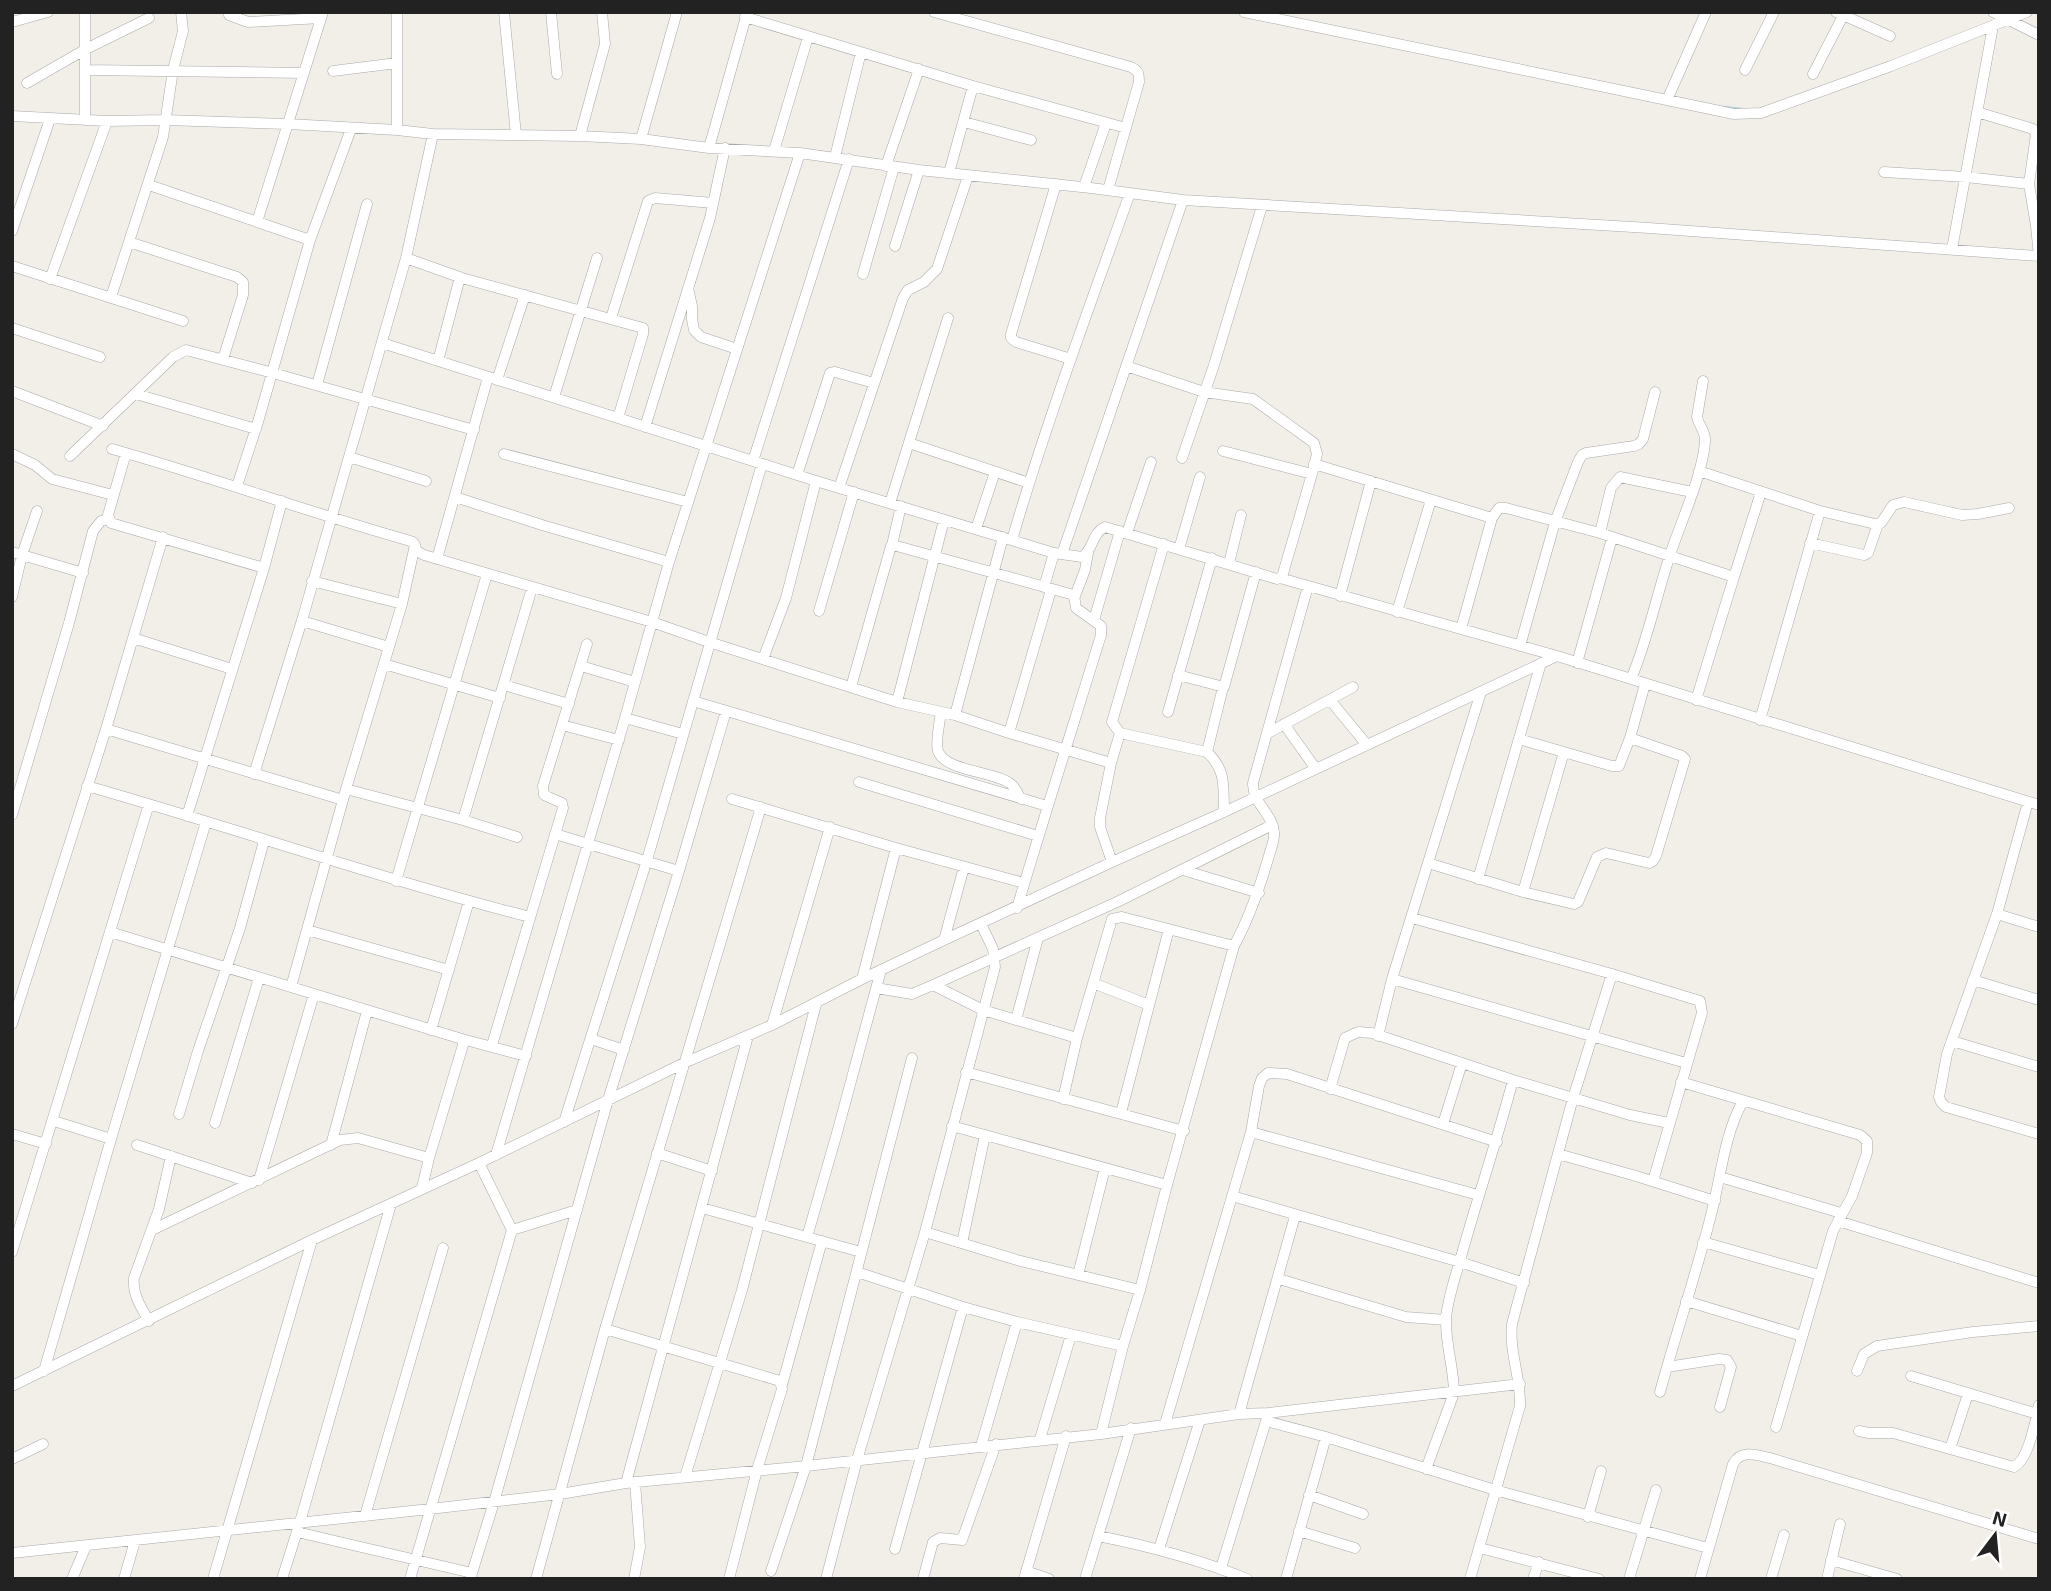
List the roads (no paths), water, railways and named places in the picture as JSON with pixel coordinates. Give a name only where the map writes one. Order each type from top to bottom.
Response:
[{"type":"street","points":[[13,22],[16,12]]},
{"type":"street","points":[[13,22],[48,12]]},
{"type":"street","points":[[85,12],[85,120]]},
{"type":"street","points":[[111,297],[163,137],[173,70],[183,31],[181,12]]},
{"type":"street","points":[[397,12],[397,130]]},
{"type":"street","points":[[504,12],[516,135]]},
{"type":"street","points":[[551,12],[557,74]]},
{"type":"street","points":[[580,136],[605,44],[602,12]]},
{"type":"street","points":[[641,139],[677,12]]},
{"type":"street","points":[[934,12],[1137,70],[1139,82],[1108,190]]},
{"type":"street","points":[[1244,12],[1734,114],[1760,113],[1891,66],[2027,12]]},
{"type":"street","points":[[1668,100],[1706,12]]},
{"type":"street","points":[[1745,70],[1774,12]]},
{"type":"street","points":[[1993,12],[2039,35]]},
{"type":"street","points":[[1813,74],[1841,13],[1889,36]]},
{"type":"street","points":[[229,15],[248,22],[322,15],[257,222]]},
{"type":"street","points":[[709,148],[746,15],[808,37],[1126,128]]},
{"type":"street","points":[[27,83],[86,49],[149,18]]},
{"type":"street","points":[[1952,249],[1993,26]]},
{"type":"street","points":[[774,151],[808,37]]},
{"type":"street","points":[[835,157],[861,52]]},
{"type":"street","points":[[333,71],[397,63]]},
{"type":"street","points":[[863,274],[890,166],[919,69]]},
{"type":"street","points":[[86,70],[303,73]]},
{"type":"street","points":[[949,173],[974,86]]},
{"type":"street","points":[[12,116],[107,121],[288,124],[433,134],[641,139],[709,148],[800,153],[919,170],[1183,200],[1649,228],[2039,256],[2029,184],[2036,134],[2033,129],[1977,112]]},
{"type":"street","points":[[12,231],[50,118]]},
{"type":"street","points":[[50,279],[107,121]]},
{"type":"street","points":[[964,122],[1031,140]]},
{"type":"street","points":[[1084,187],[1106,122]]},
{"type":"street","points":[[237,486],[273,373],[310,240],[351,129]]},
{"type":"street","points":[[254,774],[302,621],[406,258],[433,134]]},
{"type":"street","points":[[645,427],[713,203],[724,148]]},
{"type":"street","points":[[496,1155],[669,562],[800,153]]},
{"type":"street","points":[[564,1122],[647,860],[757,462],[849,159]]},
{"type":"street","points":[[895,246],[919,170]]},
{"type":"street","points":[[1884,172],[2029,184]]},
{"type":"street","points":[[839,488],[903,298],[908,290],[924,282],[937,270],[968,176]]},
{"type":"street","points":[[1056,184],[1011,338],[1016,342],[1071,359]]},
{"type":"street","points":[[149,185],[310,240]]},
{"type":"street","points":[[955,715],[994,572],[1029,483],[1130,193]]},
{"type":"street","points":[[611,318],[648,201],[655,198],[713,203]]},
{"type":"street","points":[[1009,733],[1058,554],[1183,200]]},
{"type":"street","points":[[317,385],[367,204]]},
{"type":"street","points":[[1182,458],[1262,205]]},
{"type":"street","points":[[129,242],[237,277],[243,282],[243,295],[223,359]]},
{"type":"street","points":[[406,258],[460,277],[640,326],[644,331],[618,418]]},
{"type":"street","points":[[554,397],[597,258]]},
{"type":"street","points":[[12,266],[183,321]]},
{"type":"street","points":[[438,361],[460,277]]},
{"type":"street","points":[[688,288],[694,330],[701,337],[737,349]]},
{"type":"street","points":[[438,559],[474,430],[525,295]]},
{"type":"street","points":[[890,503],[948,318]]},
{"type":"street","points":[[12,328],[100,357]]},
{"type":"street","points":[[382,343],[1007,539],[1078,558],[1088,553]]},
{"type":"street","points":[[70,456],[173,357],[180,352],[191,351],[474,430]]},
{"type":"street","points":[[1126,366],[1204,392],[1252,399],[1314,443],[1317,454],[1284,574],[1280,579]]},
{"type":"street","points":[[797,475],[830,373],[874,383]]},
{"type":"street","points":[[1631,679],[1643,650],[1669,557],[1699,471],[1705,434],[1696,417],[1703,381]]},
{"type":"street","points":[[12,391],[103,426]]},
{"type":"street","points":[[1520,646],[1555,522],[1578,462],[1582,455],[1639,444],[1643,439],[1655,392]]},
{"type":"street","points":[[136,394],[256,429]]},
{"type":"street","points":[[909,443],[1029,483]]},
{"type":"street","points":[[112,449],[407,540],[415,545],[420,553],[438,559],[652,622],[897,702],[955,715],[1111,763]]},
{"type":"street","points":[[1223,451],[1371,481],[1492,518]]},
{"type":"street","points":[[108,519],[126,453]]},
{"type":"street","points":[[12,454],[35,465],[52,479],[113,495]]},
{"type":"street","points":[[504,454],[688,502]]},
{"type":"street","points":[[349,457],[426,481]]},
{"type":"street","points":[[1094,620],[1123,532],[1151,462]]},
{"type":"street","points":[[1699,471],[1819,511],[1878,524]]},
{"type":"street","points":[[976,529],[995,472]]},
{"type":"street","points":[[1179,549],[1200,477]]},
{"type":"street","points":[[1600,533],[1611,488],[1620,477],[1692,492]]},
{"type":"street","points":[[763,659],[786,598],[816,481]]},
{"type":"street","points":[[1340,596],[1371,481]]},
{"type":"street","points":[[819,611],[854,492]]},
{"type":"street","points":[[1696,700],[1761,492]]},
{"type":"street","points":[[454,497],[669,562]]},
{"type":"street","points":[[1397,611],[1432,500]]},
{"type":"street","points":[[187,816],[264,568],[282,501]]},
{"type":"street","points":[[1810,543],[1864,555],[1878,524],[1893,505],[1904,502],[1962,515],[2009,508]]},
{"type":"street","points":[[851,687],[901,506]]},
{"type":"street","points":[[1461,629],[1492,518],[1499,509],[1506,508],[1600,533],[1734,577]]},
{"type":"street","points":[[12,597],[17,554],[37,511]]},
{"type":"street","points":[[1760,720],[1819,511]]},
{"type":"street","points":[[1229,564],[1241,515]]},
{"type":"street","points":[[108,519],[114,524],[264,568]]},
{"type":"street","points":[[12,815],[93,531],[101,521],[108,519]]},
{"type":"street","points":[[897,702],[944,520]]},
{"type":"street","points":[[1017,908],[1102,629],[1076,608],[1075,596],[1094,537],[1105,527],[1557,656],[2034,804],[1947,1054],[1940,1086],[1941,1102],[1946,1107],[2039,1134]]},
{"type":"street","points":[[12,1024],[106,729],[163,537]]},
{"type":"street","points":[[1577,663],[1612,538]]},
{"type":"street","points":[[1164,544],[1112,722],[1120,733],[1207,752],[1222,770],[1224,813]]},
{"type":"street","points":[[291,987],[402,604],[415,545]]},
{"type":"street","points":[[892,545],[1075,596]]},
{"type":"street","points":[[17,554],[83,573]]},
{"type":"street","points":[[1168,712],[1212,558]]},
{"type":"street","points":[[1207,752],[1256,572]]},
{"type":"street","points":[[396,881],[487,574]]},
{"type":"street","points":[[312,581],[402,604]]},
{"type":"street","points":[[1101,1433],[1234,946],[1259,893],[1274,837],[1272,825],[1254,797],[1253,783],[1308,586]]},
{"type":"street","points":[[463,820],[532,588]]},
{"type":"street","points":[[302,621],[389,647]]},
{"type":"street","points":[[133,638],[232,669]]},
{"type":"street","points":[[492,1045],[564,805],[544,795],[542,791],[587,645]]},
{"type":"street","points":[[12,1386],[684,1063],[772,1026],[944,940],[1224,813],[1557,656]]},
{"type":"street","points":[[1478,878],[1542,663]]},
{"type":"street","points":[[384,664],[500,698]]},
{"type":"street","points":[[581,666],[635,682]]},
{"type":"street","points":[[1178,675],[1223,687]]},
{"type":"street","points":[[1519,739],[1617,766],[1622,761],[1630,738],[1645,684]]},
{"type":"street","points":[[503,685],[569,704]]},
{"type":"street","points":[[1268,733],[1353,687]]},
{"type":"street","points":[[1378,1036],[1392,979],[1481,692]]},
{"type":"street","points":[[1330,700],[1367,745]]},
{"type":"street","points":[[692,701],[1047,806]]},
{"type":"street","points":[[299,1527],[471,1576],[608,1100],[680,871],[726,711]]},
{"type":"street","points":[[942,712],[937,745],[940,754],[960,767],[1006,782],[1013,786],[1021,799]]},
{"type":"street","points":[[625,718],[683,734]]},
{"type":"street","points":[[1284,724],[1315,769]]},
{"type":"street","points":[[562,725],[619,740]]},
{"type":"street","points":[[106,729],[254,774],[418,807],[517,837]]},
{"type":"street","points":[[1112,862],[1100,827],[1100,817],[1120,733]]},
{"type":"street","points":[[1428,863],[1574,904],[1578,902],[1597,857],[1601,854],[1649,863],[1653,861],[1685,759],[1682,755],[1630,738]]},
{"type":"street","points":[[1524,892],[1564,752]]},
{"type":"street","points":[[859,782],[1038,836]]},
{"type":"street","points":[[87,786],[396,881],[530,917]]},
{"type":"street","points":[[732,799],[1024,883]]},
{"type":"street","points":[[12,1252],[149,804]]},
{"type":"street","points":[[536,1579],[657,1153],[761,807]]},
{"type":"street","points":[[44,1371],[206,822]]},
{"type":"street","points":[[876,988],[912,994],[1183,870],[1272,825]]},
{"type":"street","points":[[772,1026],[830,827]]},
{"type":"street","points":[[555,834],[680,871]]},
{"type":"street","points":[[179,1114],[240,928],[264,841]]},
{"type":"street","points":[[862,979],[896,848]]},
{"type":"street","points":[[944,940],[964,867]]},
{"type":"street","points":[[1183,870],[1259,893]]},
{"type":"street","points":[[431,1030],[469,901]]},
{"type":"street","points":[[1997,914],[2039,927]]},
{"type":"street","points":[[1063,1099],[1077,1038],[1112,919],[1122,917],[1234,946]]},
{"type":"street","points":[[1412,918],[1612,974],[1700,1002],[1702,1013],[1653,1181]]},
{"type":"street","points":[[826,1579],[857,1460],[925,1232],[984,1010],[995,958],[981,924]]},
{"type":"street","points":[[1121,1113],[1170,929]]},
{"type":"street","points":[[307,930],[449,970]]},
{"type":"street","points":[[110,932],[431,1030],[526,1055]]},
{"type":"street","points":[[1016,1020],[1038,938]]},
{"type":"street","points":[[807,1237],[881,970]]},
{"type":"street","points":[[1470,1579],[1518,1417],[1520,1384],[1511,1345],[1512,1324],[1573,1098],[1612,974]]},
{"type":"street","points":[[215,1123],[259,978]]},
{"type":"street","points":[[1392,979],[1686,1063]]},
{"type":"street","points":[[1973,979],[2039,1000]]},
{"type":"street","points":[[1093,983],[1149,1005]]},
{"type":"street","points":[[933,985],[984,1010],[1077,1038]]},
{"type":"street","points":[[256,1181],[314,993]]},
{"type":"street","points":[[685,1477],[721,1363],[816,1004]]},
{"type":"street","points":[[331,1145],[367,1011]]},
{"type":"street","points":[[1330,1089],[1346,1038],[1358,1032],[1372,1033],[1513,1080],[1630,1115],[1669,1123]]},
{"type":"street","points":[[634,1579],[640,1547],[631,1483],[663,1346],[748,1036]]},
{"type":"street","points":[[591,1038],[624,1049]]},
{"type":"street","points":[[422,1188],[463,1045],[462,1039]]},
{"type":"street","points":[[1952,1041],[2039,1067]]},
{"type":"street","points":[[771,1571],[806,1466],[912,1058]]},
{"type":"street","points":[[1443,1125],[1462,1063]]},
{"type":"street","points":[[966,1072],[1184,1131]]},
{"type":"street","points":[[1166,1424],[1251,1132],[1259,1086],[1268,1073],[1287,1074],[1497,1142]]},
{"type":"street","points":[[1426,1469],[1454,1393],[1446,1320],[1460,1262],[1513,1080]]},
{"type":"street","points":[[1681,1082],[1864,1138],[1868,1146],[1852,1196],[1840,1217],[1820,1275],[1776,1427]]},
{"type":"street","points":[[1660,1392],[1703,1242],[1734,1120],[1743,1101]]},
{"type":"street","points":[[54,1121],[111,1139]]},
{"type":"street","points":[[952,1126],[1167,1185]]},
{"type":"street","points":[[1251,1132],[1479,1195]]},
{"type":"street","points":[[12,1134],[46,1144]]},
{"type":"street","points":[[962,1243],[985,1135]]},
{"type":"street","points":[[152,1230],[340,1140],[358,1138],[429,1158]]},
{"type":"street","points":[[137,1145],[256,1181]]},
{"type":"street","points":[[657,1153],[712,1171]]},
{"type":"street","points":[[1558,1154],[1714,1201]]},
{"type":"street","points":[[149,1321],[136,1297],[134,1278],[152,1230],[171,1156]]},
{"type":"street","points":[[410,1579],[512,1230],[479,1163]]},
{"type":"street","points":[[1078,1275],[1105,1168]]},
{"type":"street","points":[[1720,1177],[2039,1283]]},
{"type":"street","points":[[1232,1196],[1524,1283]]},
{"type":"street","points":[[282,1579],[391,1204]]},
{"type":"street","points":[[702,1208],[861,1252]]},
{"type":"street","points":[[512,1230],[577,1210]]},
{"type":"street","points":[[1239,1414],[1295,1216]]},
{"type":"street","points":[[925,1232],[1017,1260],[1140,1290]]},
{"type":"street","points":[[213,1579],[312,1240]]},
{"type":"street","points":[[729,1579],[822,1241]]},
{"type":"street","points":[[1703,1242],[1820,1275]]},
{"type":"street","points":[[365,1516],[443,1248]]},
{"type":"street","points":[[857,1272],[963,1307],[1123,1346]]},
{"type":"street","points":[[1279,1279],[1398,1315],[1446,1320]]},
{"type":"street","points":[[1686,1301],[1802,1336]]},
{"type":"street","points":[[895,1549],[963,1307]]},
{"type":"street","points":[[981,1446],[1017,1322]]},
{"type":"street","points":[[1857,1371],[1864,1354],[1877,1346],[1973,1332],[2039,1326]]},
{"type":"street","points":[[606,1329],[776,1379],[782,1385]]},
{"type":"street","points":[[1040,1439],[1071,1335]]},
{"type":"street","points":[[1667,1367],[1727,1360],[1731,1367],[1720,1407]]},
{"type":"street","points":[[1860,1431],[1893,1433],[2018,1466],[2038,1409],[1968,1394],[1911,1376]]},
{"type":"street","points":[[1267,1417],[1520,1384]]},
{"type":"street","points":[[1950,1449],[1968,1394]]},
{"type":"street","points":[[12,1553],[228,1530],[299,1527],[365,1516],[560,1494],[631,1483],[1101,1433],[1239,1414],[1267,1417],[1495,1490],[1708,1548]]},
{"type":"street","points":[[1221,1568],[1267,1417]]},
{"type":"street","points":[[1159,1549],[1200,1419]]},
{"type":"street","points":[[1085,1579],[1131,1428]]},
{"type":"street","points":[[1049,1579],[1025,1575],[1066,1436]]},
{"type":"street","points":[[1286,1579],[1326,1437]]},
{"type":"street","points":[[12,1459],[44,1444]]},
{"type":"street","points":[[923,1579],[933,1542],[940,1538],[959,1541],[964,1536],[996,1444]]},
{"type":"street","points":[[1700,1579],[1733,1464],[1737,1457],[1743,1454],[1770,1458],[2039,1539]]},
{"type":"street","points":[[1588,1517],[1601,1471]]},
{"type":"street","points":[[1629,1579],[1656,1490]]},
{"type":"street","points":[[1309,1495],[1363,1514]]},
{"type":"street","points":[[1827,1579],[1840,1524]]},
{"type":"street","points":[[1299,1531],[1355,1548]]},
{"type":"street","points":[[1771,1579],[1784,1535]]},
{"type":"street","points":[[1098,1536],[1159,1549],[1247,1579]]},
{"type":"street","points":[[125,1578],[135,1541]]},
{"type":"street","points":[[72,1579],[86,1546]]},
{"type":"street","points":[[1480,1548],[1599,1579]]},
{"type":"street","points":[[1831,1560],[1897,1579]]},
{"type":"street","points":[[1533,1579],[1539,1562]]},
{"type":"waterway","points":[[1723,107],[1741,109]]}]
